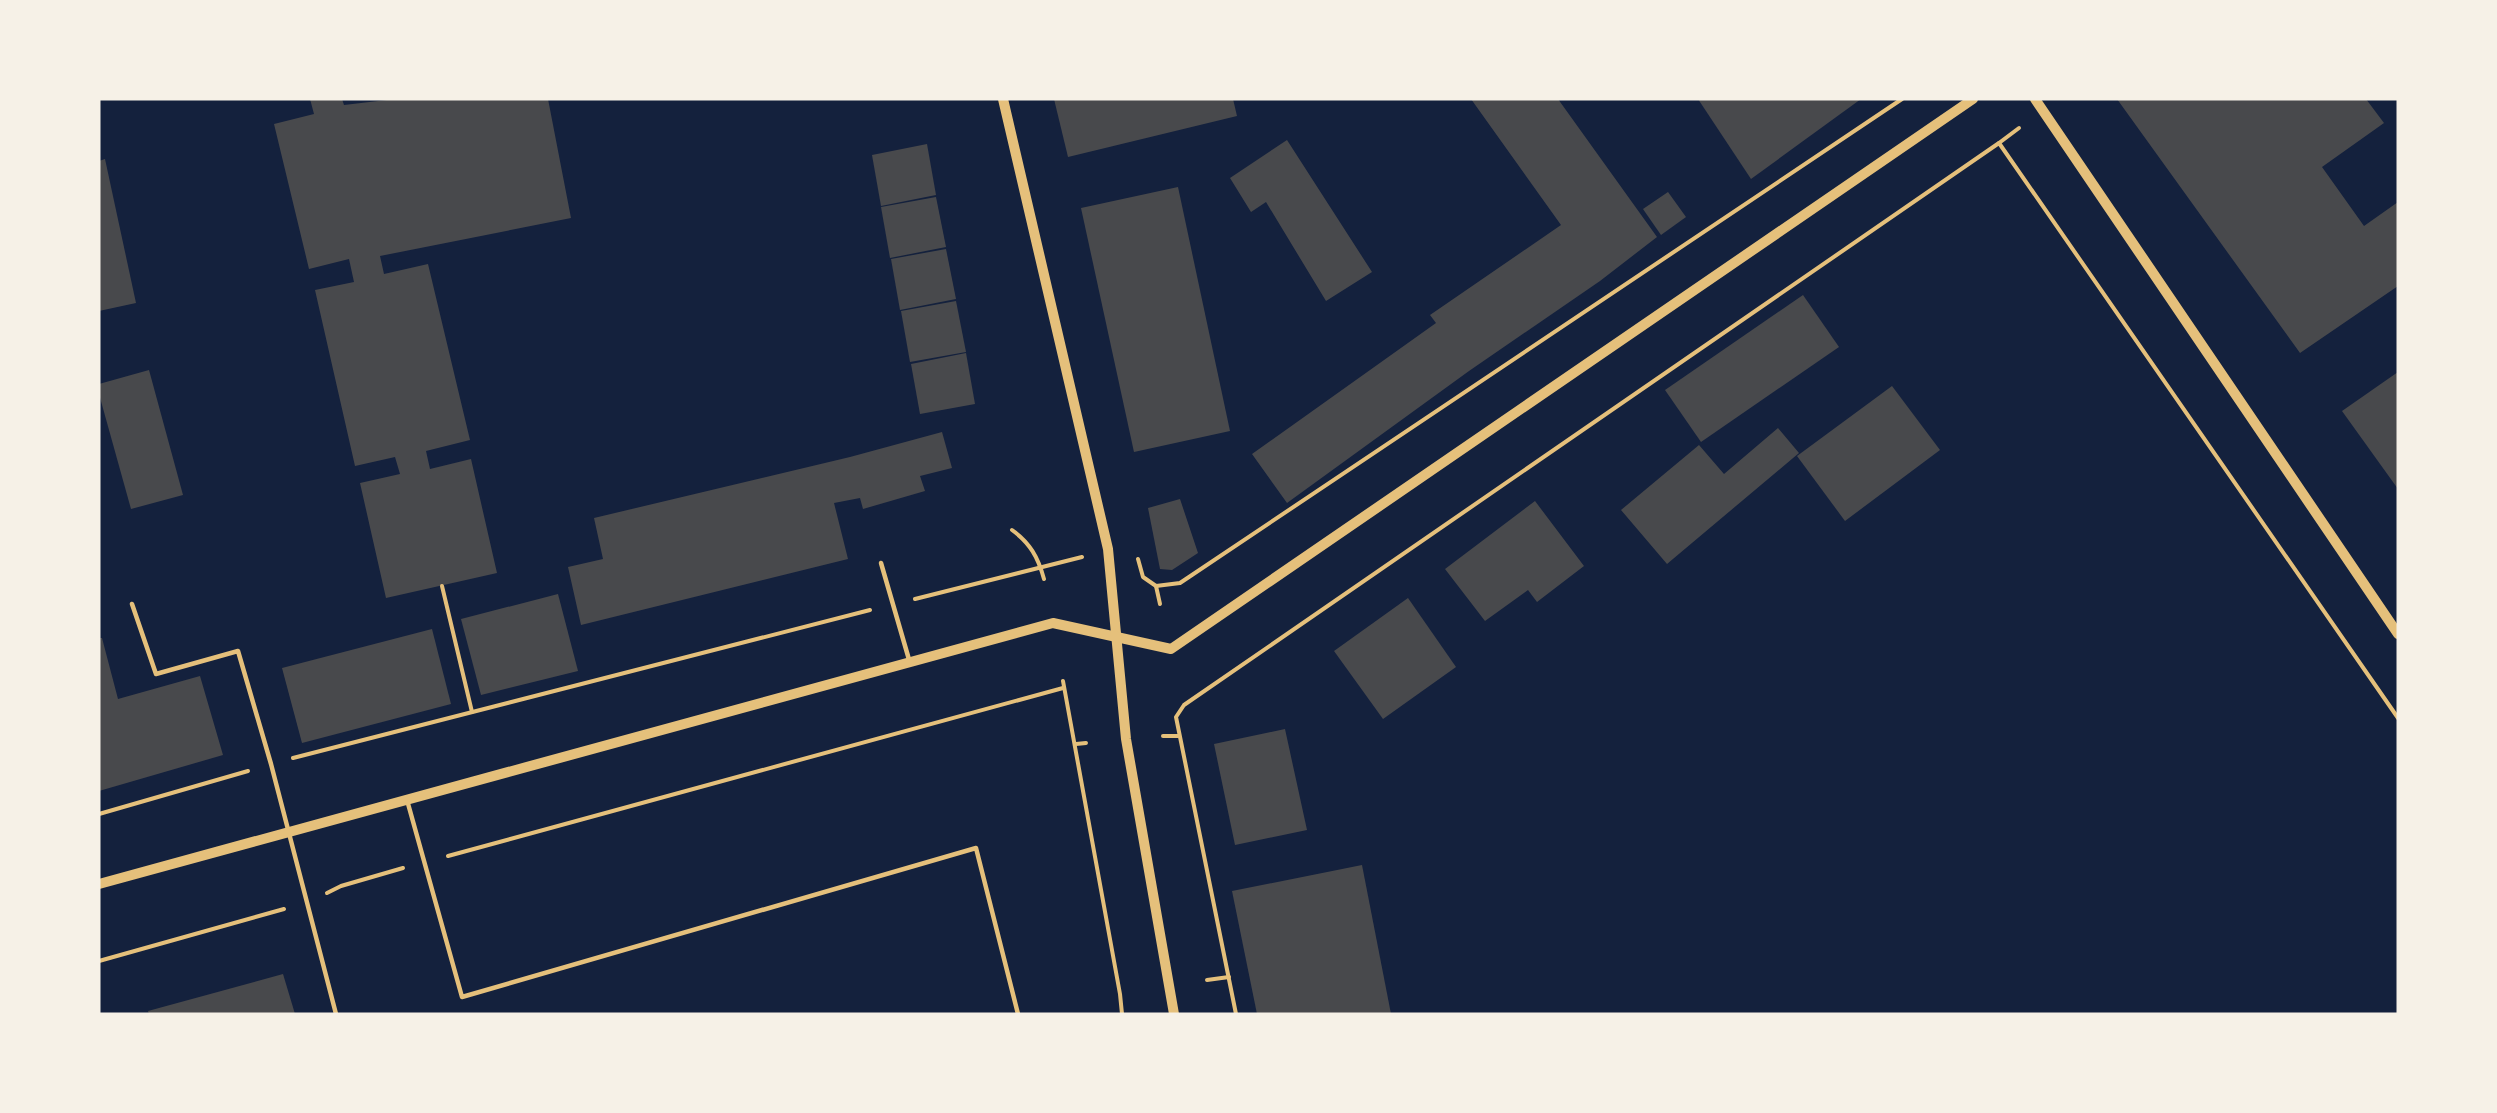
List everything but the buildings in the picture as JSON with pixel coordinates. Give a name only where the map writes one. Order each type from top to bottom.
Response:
[{"type":"street","points":[[1003,99],[1108,549],[1126,739],[1174,1014]]},
{"type":"street","points":[[99,884],[1053,623],[1171,649],[1973,99]]},
{"type":"street","points":[[2035,99],[2398,634]]},
{"type":"lane","points":[[881,563],[910,663]]},
{"type":"lane","points":[[132,604],[156,674],[238,651],[271,764],[336,1014]]},
{"type":"lane","points":[[407,800],[462,997],[975,848],[1018,1014]]},
{"type":"path","points":[[1137,554],[1143,577],[1156,586],[1180,583],[1902,99]]},
{"type":"path","points":[[1236,1014],[1179,736],[1176,717],[1184,705],[2019,129]]},
{"type":"path","points":[[1999,142],[2398,718]]},
{"type":"path","points":[[1012,531],[1027,541],[1041,567],[1044,579]]},
{"type":"path","points":[[99,814],[271,764],[1082,557]]},
{"type":"path","points":[[442,586],[472,712]]},
{"type":"path","points":[[1156,586],[1160,604]]},
{"type":"path","points":[[1063,681],[1076,744],[1122,1014]]},
{"type":"path","points":[[99,961],[307,903],[341,886],[425,862],[1064,688]]},
{"type":"path","points":[[1182,698],[1184,705]]},
{"type":"path","points":[[1163,736],[1179,736]]},
{"type":"path","points":[[1076,744],[1086,743]]},
{"type":"path","points":[[1207,980],[1229,976]]},
{"type":"path","points":[[1120,994],[1129,992]]}]
